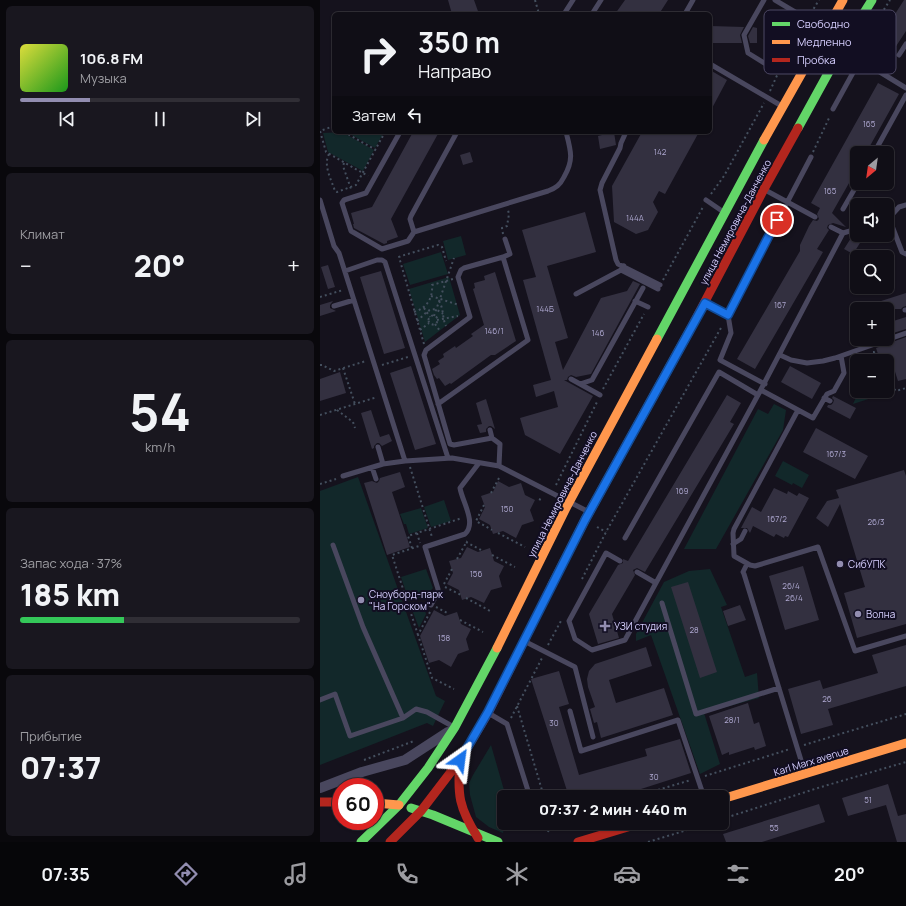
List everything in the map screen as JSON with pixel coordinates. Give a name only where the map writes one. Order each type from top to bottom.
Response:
[{"type":"main road","name":"улица Немировича-Данченко","points":[[837,10],[843,0]]},
{"type":"main road","name":"улица Немировича-Данченко","points":[[866,10],[872,0]]},
{"type":"main road","name":"улица Немировича-Данченко","points":[[361,842],[399,805],[428,768],[455,727],[506,631],[570,502],[725,212],[801,74]]},
{"type":"main road","name":"улица Немировича-Данченко","points":[[390,842],[421,811],[445,781],[460,760],[488,712],[589,512],[705,303],[764,190],[828,74]]},
{"type":"main road","name":"Karl Marx avenue","points":[[729,797],[906,743]]},
{"type":"main road","points":[[460,760],[460,801],[478,838]]},
{"type":"main road","points":[[320,802],[332,802]]},
{"type":"main road","points":[[384,804],[399,805],[421,811],[467,828],[478,838],[498,842]]},
{"type":"main road","points":[[577,841],[616,830]]},
{"type":"street","points":[[320,788],[362,772],[405,760],[455,727]]},
{"type":"lane","points":[[565,12],[573,0]]},
{"type":"lane","points":[[593,12],[601,0]]},
{"type":"lane","points":[[686,12],[694,0]]},
{"type":"lane","points":[[764,0],[744,35],[748,53],[764,63]]},
{"type":"lane","points":[[775,0],[792,10]]},
{"type":"lane","points":[[899,55],[906,44]]},
{"type":"lane","points":[[712,65],[783,106]]},
{"type":"lane","points":[[834,109],[853,74]]},
{"type":"lane","points":[[883,74],[906,88]]},
{"type":"lane","points":[[878,146],[906,95]]},
{"type":"lane","points":[[399,134],[366,194],[344,200],[342,203],[350,229],[353,233],[382,248],[408,241],[414,232],[555,188],[560,184],[571,162],[571,151],[567,134]]},
{"type":"lane","points":[[414,232],[410,216],[456,134]]},
{"type":"lane","points":[[625,134],[600,190],[618,264],[622,268],[659,287]]},
{"type":"lane","points":[[765,384],[720,360],[731,333],[728,315],[811,157]]},
{"type":"lane","points":[[764,190],[815,217]]},
{"type":"lane","points":[[843,209],[854,190]]},
{"type":"lane","points":[[320,200],[334,246],[339,253],[345,271],[406,461]]},
{"type":"lane","points":[[706,200],[725,212]]},
{"type":"lane","points":[[894,212],[899,207],[906,205]]},
{"type":"lane","points":[[831,227],[842,233],[850,231]]},
{"type":"lane","points":[[620,562],[606,553],[569,621],[574,639],[592,650],[626,640],[765,384],[842,233]]},
{"type":"lane","points":[[894,233],[902,252],[906,254]]},
{"type":"lane","points":[[492,438],[452,445],[424,356],[426,351],[469,318],[470,315],[458,277],[462,269],[510,254],[504,239]]},
{"type":"lane","points":[[438,404],[528,340],[503,257]]},
{"type":"lane","points":[[345,271],[377,260],[382,260],[385,262],[448,458]]},
{"type":"lane","points":[[576,294],[622,268]]},
{"type":"lane","points":[[580,384],[592,380],[643,288]]},
{"type":"lane","points":[[334,306],[354,300]]},
{"type":"lane","points":[[635,301],[648,308]]},
{"type":"lane","points":[[705,303],[728,315]]},
{"type":"lane","points":[[780,355],[791,360],[807,363],[823,361],[906,333]]},
{"type":"lane","points":[[624,538],[719,372],[813,418],[824,398],[828,393],[836,389],[844,373],[840,356]]},
{"type":"lane","points":[[571,379],[600,395]]},
{"type":"lane","points":[[824,398],[830,401]]},
{"type":"lane","points":[[798,410],[734,529],[734,556],[747,564],[755,566],[818,547],[855,651],[906,636]]},
{"type":"lane","points":[[490,430],[492,438],[500,444],[499,466]]},
{"type":"lane","points":[[378,447],[383,464]]},
{"type":"lane","points":[[343,476],[383,464],[448,458],[499,466],[589,512]]},
{"type":"lane","points":[[434,606],[438,589],[425,549],[426,546],[466,533],[471,524],[460,488],[479,463]]},
{"type":"lane","points":[[372,467],[376,479]]},
{"type":"lane","points":[[733,544],[741,539],[745,531]]},
{"type":"lane","points":[[333,545],[363,627],[403,718]]},
{"type":"lane","points":[[747,564],[743,572],[806,774]]},
{"type":"lane","points":[[637,572],[656,583]]},
{"type":"lane","points":[[662,603],[696,714],[779,688]]},
{"type":"lane","points":[[524,641],[575,667],[593,738]]},
{"type":"lane","points":[[320,700],[335,694],[350,736],[403,718],[416,709],[427,712],[455,727]]},
{"type":"lane","points":[[570,711],[581,751],[678,720],[701,790]]},
{"type":"lane","points":[[488,712],[507,724],[528,790]]},
{"type":"path","points":[[535,0],[538,12]]},
{"type":"path","points":[[813,10],[819,0]]},
{"type":"path","points":[[884,10],[890,0]]},
{"type":"path","points":[[659,287],[706,200],[724,176],[767,97],[777,74]]},
{"type":"path","points":[[811,157],[834,109]]},
{"type":"path","points":[[332,127],[320,132],[326,151],[374,179]]},
{"type":"path","points":[[348,134],[376,150]]},
{"type":"path","points":[[329,154],[326,164],[337,192],[351,188],[356,185],[384,134]]},
{"type":"path","points":[[344,162],[343,166],[354,197]]},
{"type":"path","points":[[504,239],[502,228],[507,226],[510,214],[506,204]]},
{"type":"path","points":[[426,351],[399,257],[438,245],[442,247],[446,261]]},
{"type":"path","points":[[434,316],[454,258]]},
{"type":"path","points":[[414,312],[424,308],[430,301],[432,285],[458,277]]},
{"type":"path","points":[[320,297],[350,288]]},
{"type":"path","points":[[431,296],[468,308]]},
{"type":"path","points":[[440,300],[446,327]]},
{"type":"path","points":[[424,308],[430,317]]},
{"type":"path","points":[[556,485],[600,395],[648,308]]},
{"type":"path","points":[[417,321],[426,312],[432,309],[436,309],[443,314]]},
{"type":"path","points":[[581,582],[606,532],[728,315]]},
{"type":"path","points":[[430,317],[434,316]]},
{"type":"path","points":[[434,316],[437,320]]},
{"type":"path","points":[[429,323],[435,324],[437,320],[462,316]]},
{"type":"path","points":[[420,330],[429,323],[428,320],[430,317]]},
{"type":"path","points":[[375,367],[415,355]]},
{"type":"path","points":[[320,365],[334,371],[372,359]]},
{"type":"path","points":[[343,368],[355,404]]},
{"type":"path","points":[[894,389],[896,391],[906,388]]},
{"type":"path","points":[[320,415],[384,394]]},
{"type":"path","points":[[336,410],[353,422],[355,428]]},
{"type":"path","points":[[406,461],[434,544]]},
{"type":"path","points":[[320,484],[343,476]]},
{"type":"path","points":[[490,493],[498,478]]},
{"type":"path","points":[[539,499],[543,501]]},
{"type":"path","points":[[484,505],[476,521],[492,530]]},
{"type":"path","points":[[412,548],[408,536],[469,516]]},
{"type":"path","points":[[498,533],[525,547]]},
{"type":"path","points":[[466,542],[483,551]]},
{"type":"path","points":[[421,545],[392,555],[432,678],[454,689]]},
{"type":"path","points":[[492,555],[515,567]]},
{"type":"path","points":[[452,569],[443,586],[461,595]]},
{"type":"path","points":[[466,598],[492,612]]},
{"type":"path","points":[[434,606],[449,614]]},
{"type":"path","points":[[418,635],[430,612]]},
{"type":"path","points":[[507,724],[563,617]]},
{"type":"path","points":[[460,620],[483,632]]},
{"type":"path","points":[[517,706],[542,790]]},
{"type":"path","points":[[657,790],[906,714]]},
{"type":"path","points":[[361,761],[417,740]]},
{"type":"path","points":[[729,817],[821,787],[906,762]]},
{"type":"path","points":[[648,842],[687,830]]},
{"type":"green space","points":[[323,133],[346,134],[374,150],[363,171],[328,152]]},
{"type":"green space","points":[[350,134],[383,134],[375,148]]},
{"type":"green space","points":[[461,236],[466,255],[448,260],[443,241]]},
{"type":"green space","points":[[441,252],[448,274],[410,285],[403,264]]},
{"type":"green space","points":[[449,277],[460,315],[425,342],[409,289]]},
{"type":"green space","points":[[856,398],[871,398],[853,404]]},
{"type":"green space","points":[[774,404],[786,410],[783,430],[716,549],[684,549],[758,409],[768,414]]},
{"type":"green space","points":[[783,461],[809,475],[802,488],[793,483],[792,485],[775,476]]},
{"type":"green space","name":"Сноуборд-парк \"На Горском\"","points":[[358,477],[436,696],[445,701],[433,726],[427,723],[320,765],[320,491]]},
{"type":"green space","points":[[444,500],[451,521],[431,527],[424,507]]},
{"type":"green space","points":[[421,508],[428,528],[409,534],[406,524],[404,524],[400,514]]},
{"type":"green space","points":[[426,569],[433,588],[426,596],[409,601],[401,577]]},
{"type":"green space","points":[[710,569],[727,605],[721,607],[745,677],[757,673],[759,698],[704,713],[720,764],[700,774],[651,635],[636,641],[636,634],[664,582],[689,571]]},
{"type":"green space","points":[[423,603],[426,614],[419,628],[411,607]]},
{"type":"green space","points":[[491,745],[504,790],[497,790],[497,830],[504,830],[503,833],[489,827],[476,817],[470,795],[469,783]]},
{"type":"building","points":[[448,0],[474,0],[478,12],[451,12]]},
{"type":"building","points":[[625,0],[668,0],[660,12],[616,12]]},
{"type":"building","points":[[904,0],[906,0],[906,31],[896,46],[896,12]]},
{"type":"building","points":[[712,26],[744,27],[740,35],[742,43],[712,43]]},
{"type":"building","points":[[753,27],[757,28],[757,43],[750,43],[748,36]]},
{"type":"building","points":[[712,71],[727,80],[712,108]]},
{"type":"building","points":[[878,83],[899,94],[870,146],[850,146],[850,181],[832,213],[846,227],[833,223],[828,225],[827,228],[829,230],[817,249],[823,252],[755,369],[737,359],[800,251],[800,245],[809,226],[813,220],[817,221],[819,219],[817,214],[820,208],[811,203]]},
{"type":"building","points":[[412,134],[438,134],[391,219],[398,237],[387,241],[387,243],[384,244],[354,228],[351,213],[372,207]]},
{"type":"building","points":[[614,134],[616,145],[600,149],[598,136]]},
{"type":"building","points":[[641,134],[698,134],[665,194],[659,191],[653,202],[658,212],[648,230],[636,234],[614,222],[612,186]]},
{"type":"building","points":[[470,152],[473,162],[463,165],[460,155]]},
{"type":"building","points":[[585,212],[596,252],[547,266],[568,338],[555,342],[563,370],[601,298],[627,291],[633,281],[640,284],[591,374],[576,377],[571,375],[567,380],[564,380],[593,396],[560,454],[525,435],[520,418],[558,407],[554,391],[536,397],[533,385],[551,380],[523,280],[536,277],[522,230]]},
{"type":"building","points":[[850,240],[850,242],[860,243],[856,250],[850,250],[850,252],[844,249]]},
{"type":"building","points":[[328,265],[335,287],[328,289],[321,267]]},
{"type":"building","points":[[381,271],[405,348],[384,354],[360,277]]},
{"type":"building","points":[[495,272],[516,341],[495,355],[491,355],[451,384],[450,383],[445,386],[439,378],[437,379],[432,369],[440,364],[438,361],[444,357],[443,354],[455,346],[456,348],[473,336],[471,334],[484,325],[473,289],[475,288],[474,283],[485,280],[484,276]]},
{"type":"building","points":[[906,293],[906,306],[901,309],[894,309],[894,302],[878,302]]},
{"type":"building","points":[[333,301],[330,308],[336,311],[320,316],[320,305]]},
{"type":"building","points":[[906,317],[906,329],[894,333],[894,321]]},
{"type":"building","points":[[906,337],[906,379],[898,381],[894,368],[894,354],[878,354],[876,348],[881,346],[894,346],[894,341]]},
{"type":"building","points":[[411,366],[436,444],[415,450],[390,373]]},
{"type":"building","points":[[790,366],[821,383],[812,399],[781,382]]},
{"type":"building","points":[[340,372],[346,393],[320,401],[320,379]]},
{"type":"building","points":[[727,395],[741,403],[730,422],[734,424],[645,572],[637,568],[633,570],[635,575],[612,614],[619,638],[598,644],[589,614],[618,565],[623,563],[623,559],[628,561]]},
{"type":"building","points":[[833,396],[856,408],[850,419],[827,407],[833,403]]},
{"type":"building","points":[[486,399],[495,429],[489,426],[486,429],[486,432],[480,433],[477,425],[482,424],[476,403]]},
{"type":"building","points":[[371,410],[380,437],[389,434],[392,441],[382,446],[377,443],[372,449],[361,413]]},
{"type":"building","points":[[816,428],[868,456],[855,479],[803,452]]},
{"type":"building","points":[[904,470],[906,476],[906,624],[857,638],[844,593],[865,587],[840,504],[828,527],[816,518],[827,501],[839,498],[836,490]]},
{"type":"building","points":[[400,472],[405,487],[392,492],[410,547],[387,555],[364,483],[372,481],[377,483],[380,478]]},
{"type":"building","points":[[498,481],[509,487],[521,483],[525,495],[535,500],[530,510],[534,521],[522,525],[516,538],[503,531],[493,534],[490,525],[479,519],[485,507],[481,496],[493,492]]},
{"type":"building","points":[[774,488],[787,494],[788,491],[797,496],[799,493],[809,498],[788,537],[785,536],[784,538],[776,534],[774,537],[753,526],[750,533],[747,528],[741,528],[752,507],[761,512]]},
{"type":"building","points":[[467,547],[478,552],[490,548],[494,561],[504,566],[499,576],[502,587],[491,590],[484,603],[471,597],[462,600],[459,590],[447,584],[453,573],[449,561],[461,558]]},
{"type":"building","points":[[803,566],[819,620],[785,630],[769,576]]},
{"type":"building","points":[[688,582],[717,672],[700,678],[671,587]]},
{"type":"building","points":[[740,605],[746,620],[728,626],[723,611]]},
{"type":"building","points":[[434,610],[445,616],[457,612],[461,624],[471,629],[466,639],[469,650],[458,654],[451,667],[439,660],[429,663],[420,636]]},
{"type":"building","points":[[906,645],[906,686],[828,709],[833,725],[801,734],[788,689],[820,680],[823,689],[878,673],[872,655]]},
{"type":"building","points":[[646,647],[652,666],[609,680],[616,703],[664,688],[673,715],[601,738],[597,722],[594,723],[590,709],[595,707],[588,687],[587,679],[589,671],[595,664]]},
{"type":"building","points":[[559,671],[569,704],[559,707],[579,775],[647,756],[645,749],[680,739],[691,773],[638,790],[567,790],[531,679]]},
{"type":"building","points":[[748,703],[754,724],[759,722],[766,746],[755,750],[754,747],[729,755],[729,752],[722,755],[709,716]]},
{"type":"building","points":[[888,784],[898,816],[906,814],[906,842],[897,842],[886,805],[848,816],[842,798]]},
{"type":"building","points":[[819,804],[825,822],[762,842],[726,842],[723,834]]},
{"type":"traffic: fast","points":[[866,10],[872,0]]},
{"type":"traffic: fast","points":[[798,128],[828,74]]},
{"type":"traffic: fast","points":[[657,339],[764,140]]},
{"type":"traffic: fast","points":[[361,842],[399,805],[428,768],[455,727],[497,648]]},
{"type":"traffic: fast","points":[[411,808],[433,815],[498,842]]},
{"type":"traffic: slow","points":[[837,10],[843,0]]},
{"type":"traffic: slow","points":[[764,140],[801,74]]},
{"type":"traffic: slow","points":[[552,585],[585,520],[690,330]]},
{"type":"traffic: slow","points":[[497,648],[566,508],[657,339]]},
{"type":"traffic: slow","points":[[729,797],[906,743]]},
{"type":"traffic: slow","points":[[384,804],[399,805]]},
{"type":"traffic: jam","points":[[690,330],[764,189],[798,128]]},
{"type":"traffic: jam","points":[[390,842],[421,811],[460,760],[488,713],[552,585]]},
{"type":"traffic: jam","points":[[460,760],[459,792],[461,801],[467,818],[478,838]]},
{"type":"traffic: jam","points":[[320,802],[332,802]]},
{"type":"traffic: jam","points":[[578,842],[618,830]]},
{"type":"place","name":"СибУПК","points":[[840,564]]},
{"type":"place","name":"Сноуборд-парк \"На Горском\"","points":[[361,600]]},
{"type":"place","name":"Волна","points":[[858,614]]},
{"type":"place","name":"УЗИ студия","points":[[605,626]]},
{"type":"route","points":[[460,760],[488,712],[585,520],[705,303],[728,315],[777,220]]}]
